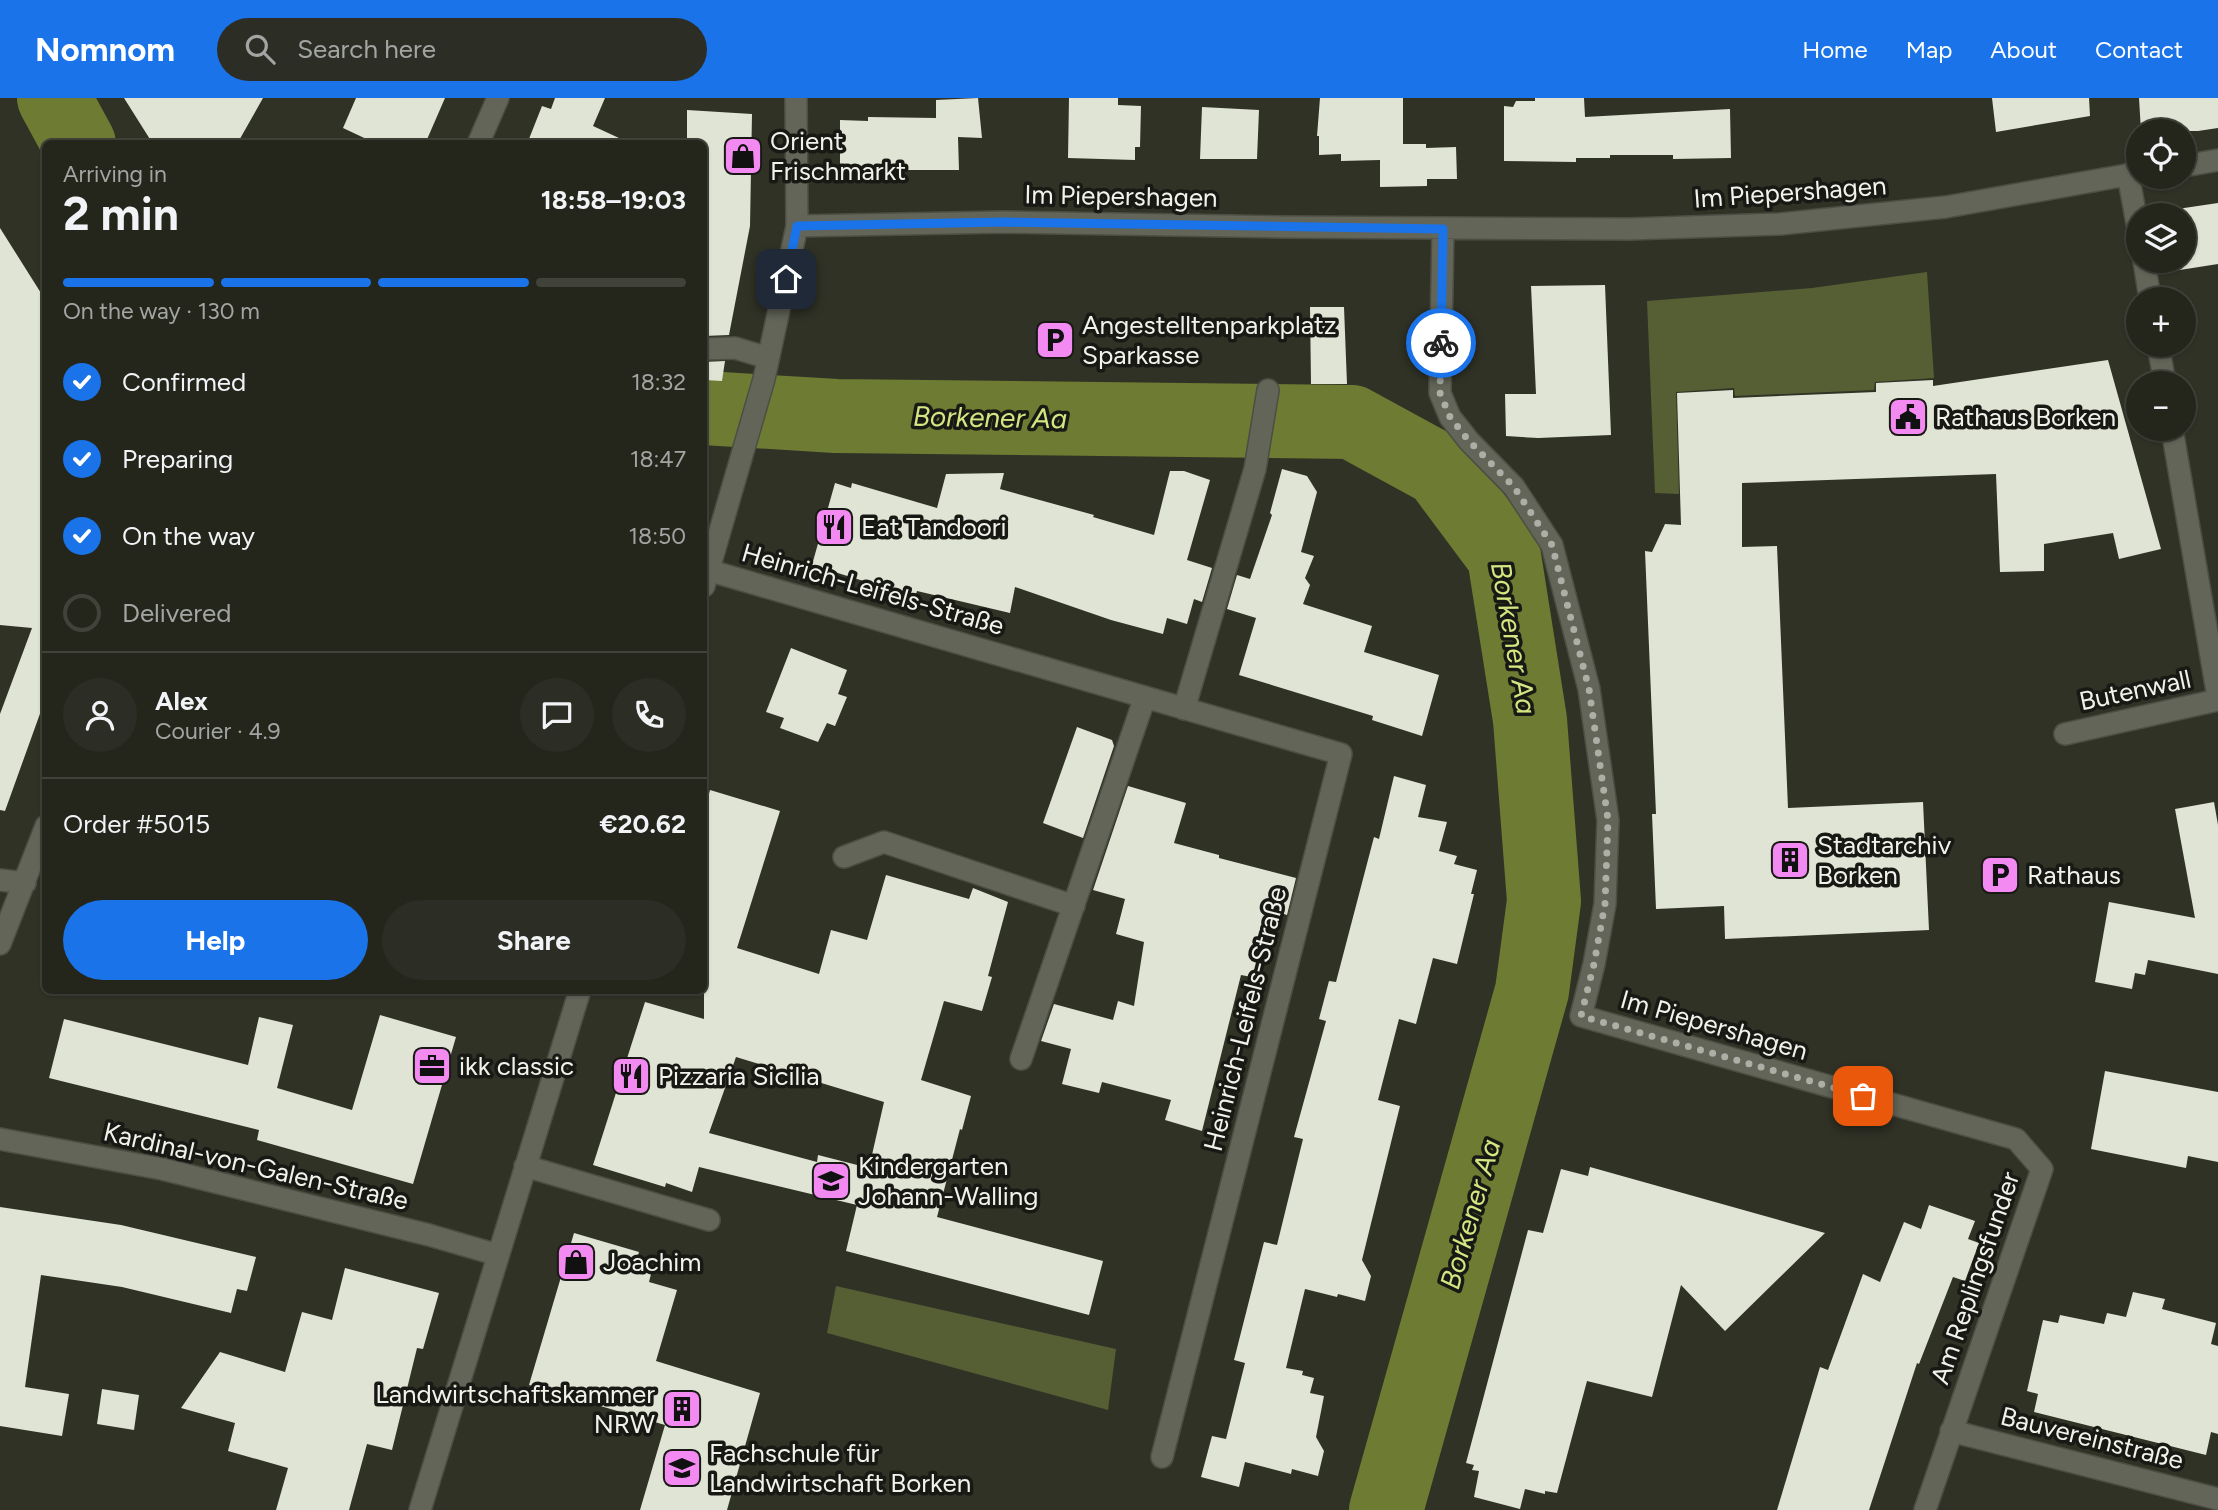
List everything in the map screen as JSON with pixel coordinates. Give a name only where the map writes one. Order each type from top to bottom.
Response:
[{"type":"street","points":[[480,140],[498,98]]},
{"type":"street","points":[[707,568],[766,368],[797,226],[796,98]]},
{"type":"street","points":[[2196,164],[2218,160]]},
{"type":"street","name":"Im Piepershagen","points":[[797,226],[1004,222],[1630,229],[1780,224],[1946,207],[2126,175]]},
{"type":"street","name":"Im Piepershagen","points":[[1443,229],[1440,393],[1450,417],[1469,441],[1514,487],[1552,545],[1589,689],[1608,820],[1605,904],[1581,1016],[1948,1120]]},
{"type":"street","points":[[707,349],[735,348],[766,368]]},
{"type":"street","points":[[1184,709],[1259,450],[1268,390]]},
{"type":"street","points":[[2174,441],[2218,699]]},
{"type":"street","name":"Heinrich-Leifels-Straße","points":[[707,576],[1341,754],[1162,1457]]},
{"type":"street","points":[[1021,1059],[1145,697]]},
{"type":"street","name":"Butenwall","points":[[2064,734],[2218,699]]},
{"type":"street","points":[[0,944],[42,837]]},
{"type":"street","points":[[844,857],[884,842],[1074,906]]},
{"type":"street","points":[[0,880],[25,883]]},
{"type":"street","points":[[420,1510],[579,994]]},
{"type":"street","name":"Am Replingsfunder","points":[[1925,1510],[2042,1169],[2016,1139],[1948,1120]]},
{"type":"street","name":"Kardinal-von-Galen-Straße","points":[[0,1139],[162,1169],[429,1235],[498,1255]]},
{"type":"street","points":[[526,1166],[709,1220]]},
{"type":"street","name":"Bauvereinstraße","points":[[1951,1431],[2218,1499]]},
{"type":"green space","points":[[1927,272],[1934,378],[1875,382],[1874,390],[1735,396],[1734,388],[1676,392],[1679,494],[1655,493],[1647,301],[1812,288]]},
{"type":"green space","points":[[836,1286],[1116,1349],[1108,1410],[827,1333]]},
{"type":"building","points":[[124,98],[263,98],[239,140],[150,140]]},
{"type":"building","points":[[356,98],[445,98],[427,140],[368,140],[343,128]]},
{"type":"building","points":[[555,98],[605,98],[593,126],[623,140],[529,140],[542,106],[551,109]]},
{"type":"building","points":[[978,98],[982,138],[958,137],[959,170],[840,170],[840,120],[868,121],[868,117],[936,118],[936,100]]},
{"type":"building","points":[[1069,98],[1118,98],[1118,105],[1141,106],[1140,147],[1135,147],[1135,160],[1068,158]]},
{"type":"building","points":[[1320,98],[1403,98],[1403,144],[1426,144],[1426,148],[1456,147],[1457,179],[1427,179],[1427,186],[1380,187],[1380,160],[1341,161],[1341,154],[1319,155],[1317,136]]},
{"type":"building","points":[[1535,98],[1584,98],[1585,117],[1730,109],[1731,158],[1673,159],[1673,155],[1610,155],[1610,158],[1576,158],[1576,162],[1504,161],[1504,106],[1513,107],[1516,101],[1535,101]]},
{"type":"building","points":[[1992,98],[2089,98],[2090,116],[1996,132]]},
{"type":"building","points":[[2139,98],[2218,98],[2218,128],[2196,131],[2196,119],[2140,119]]},
{"type":"building","points":[[1202,107],[1259,110],[1257,159],[1200,159]]},
{"type":"building","points":[[687,110],[752,114],[750,226],[729,335],[707,336],[707,140],[687,140]]},
{"type":"building","points":[[2218,203],[2218,264],[2196,267],[2196,206]]},
{"type":"building","points":[[0,228],[42,295],[42,708],[5,811],[0,810],[0,714],[32,628],[0,625]]},
{"type":"building","points":[[1605,285],[1611,435],[1538,438],[1506,436],[1505,394],[1536,394],[1531,286]]},
{"type":"building","points":[[1310,307],[1344,307],[1347,384],[1311,384]]},
{"type":"building","points":[[2108,360],[2126,424],[2126,441],[2131,441],[2161,549],[2119,559],[2113,533],[2044,544],[2044,571],[2000,572],[1996,474],[1742,483],[1742,547],[1777,546],[1788,808],[1923,802],[1929,930],[1725,939],[1724,906],[1656,909],[1652,814],[1656,814],[1645,551],[1652,552],[1665,524],[1681,525],[1677,393],[1733,390],[1733,398],[1876,392],[1876,383],[1933,380],[1933,386]]},
{"type":"building","points":[[725,361],[722,381],[707,380],[707,362]]},
{"type":"building","points":[[1282,469],[1307,476],[1317,492],[1301,552],[1314,556],[1305,578],[1310,585],[1303,604],[1372,626],[1364,652],[1439,675],[1422,736],[1372,720],[1373,716],[1239,675],[1256,618],[1227,609],[1237,575],[1250,579],[1272,515],[1270,513]]},
{"type":"building","points":[[1170,471],[1184,471],[1210,480],[1187,560],[1212,568],[1202,602],[1194,599],[1187,624],[1167,618],[1163,634],[1111,620],[1015,587],[1010,613],[917,591],[915,597],[812,565],[835,483],[851,488],[852,483],[937,508],[946,474],[1004,473],[1000,489],[1154,535]]},
{"type":"building","points":[[791,648],[847,670],[838,694],[847,697],[835,726],[827,723],[818,742],[780,728],[784,718],[766,712]]},
{"type":"building","points":[[1077,727],[1112,740],[1114,746],[1083,838],[1043,823]]},
{"type":"building","points":[[1394,776],[1426,785],[1418,817],[1447,822],[1439,851],[1457,856],[1454,864],[1477,870],[1471,894],[1474,894],[1457,964],[1433,958],[1416,1024],[1399,1019],[1378,1100],[1400,1106],[1362,1260],[1371,1276],[1365,1301],[1305,1289],[1286,1368],[1303,1371],[1302,1375],[1314,1378],[1310,1393],[1324,1396],[1316,1437],[1324,1451],[1318,1476],[1292,1469],[1291,1474],[1245,1462],[1239,1487],[1201,1477],[1212,1436],[1226,1439],[1245,1363],[1234,1360],[1264,1242],[1277,1245],[1303,1139],[1294,1137],[1326,1021],[1319,1019],[1329,981],[1336,982],[1374,837],[1379,839]]},
{"type":"building","points":[[1128,786],[1186,803],[1174,843],[1296,878],[1287,915],[1275,911],[1257,978],[1241,975],[1202,1131],[1165,1120],[1171,1100],[1102,1082],[1099,1093],[1062,1084],[1071,1049],[1041,1041],[1054,1004],[1113,1020],[1118,1001],[1134,1006],[1144,942],[1116,934],[1125,899],[1093,890]]},
{"type":"building","points":[[710,790],[780,811],[737,948],[819,974],[831,930],[867,940],[886,875],[969,899],[973,888],[1008,902],[988,976],[992,977],[982,1011],[944,1001],[921,1080],[971,1096],[937,1217],[1103,1261],[1089,1315],[846,1251],[857,1205],[699,1167],[692,1192],[666,1183],[665,1187],[593,1165],[645,1002],[704,1019],[704,994],[707,994],[707,802]],"holes":[[[736,1057],[884,1102],[869,1168],[818,1155],[817,1162],[709,1133]]]},
{"type":"building","points":[[2214,802],[2218,825],[2218,974],[2148,960],[2145,975],[2135,973],[2132,989],[2095,982],[2109,902],[2195,918],[2175,809]]},
{"type":"building","points":[[380,1015],[456,1037],[413,1184],[257,1140],[259,1130],[49,1078],[64,1019],[248,1065],[259,1017],[293,1025],[277,1088],[352,1110]]},
{"type":"building","points":[[2105,1071],[2218,1092],[2218,1162],[2188,1156],[2186,1168],[2091,1149]]},
{"type":"building","points":[[1590,1167],[1825,1233],[1725,1331],[1681,1285],[1652,1397],[1587,1381],[1557,1493],[1545,1491],[1545,1494],[1525,1489],[1520,1509],[1474,1497],[1479,1471],[1472,1470],[1474,1465],[1466,1463],[1528,1230],[1543,1233],[1561,1169],[1588,1176]]},
{"type":"building","points":[[1929,1205],[1975,1221],[1968,1239],[1979,1243],[1965,1281],[1953,1277],[1919,1364],[1917,1363],[1869,1510],[1777,1510],[1820,1367],[1828,1370],[1863,1274],[1880,1282],[1904,1222],[1921,1229]]},
{"type":"building","points":[[0,1207],[121,1225],[256,1257],[247,1291],[237,1289],[231,1313],[122,1287],[41,1275],[25,1387],[69,1394],[62,1436],[0,1426]]},
{"type":"building","name":"Landwirtschaftskammer NRW","points":[[574,1233],[639,1252],[634,1269],[651,1274],[649,1282],[677,1290],[656,1361],[760,1393],[727,1510],[640,1510],[665,1425],[529,1385]]},
{"type":"building","points":[[345,1268],[439,1293],[423,1349],[417,1348],[392,1450],[367,1444],[349,1510],[276,1510],[288,1468],[228,1451],[235,1423],[181,1408],[220,1352],[285,1372],[302,1312],[332,1320]]},
{"type":"building","points":[[2133,1292],[2165,1299],[2162,1309],[2216,1323],[2211,1344],[2218,1346],[2218,1434],[2211,1432],[2206,1455],[2034,1412],[2038,1394],[2027,1391],[2043,1320],[2058,1323],[2060,1315],[2104,1324],[2107,1313],[2126,1317]]},
{"type":"building","points":[[102,1389],[139,1395],[134,1430],[97,1424]]},
{"type":"waterway","name":"Borkener Aa","points":[[54,98],[77,140]]},
{"type":"waterway","name":"Borkener Aa","points":[[707,408],[836,416],[1352,422],[1440,470],[1504,556],[1530,720],[1544,901],[1532,991],[1386,1510]]},
{"type":"way so far","points":[[1441,343],[1440,393],[1450,417],[1469,441],[1514,487],[1552,545],[1589,689],[1608,820],[1605,904],[1581,1016],[1863,1096]]},
{"type":"place","name":"Orient Frischmarkt","points":[[743,156]]},
{"type":"place","name":"Angestelltenparkplatz Sparkasse","points":[[1055,340]]},
{"type":"place","name":"Rathaus Borken","points":[[1908,417]]},
{"type":"place","name":"Eat Tandoori","points":[[834,527]]},
{"type":"place","name":"Stadtarchiv Borken","points":[[1790,860]]},
{"type":"place","name":"Rathaus","points":[[2000,875]]},
{"type":"place","name":"ikk classic","points":[[432,1066]]},
{"type":"place","name":"Pizzaria Sicilia","points":[[631,1076]]},
{"type":"place","name":"Kindergarten Johann-Walling","points":[[831,1181]]},
{"type":"place","name":"Joachim","points":[[576,1262]]},
{"type":"place","name":"Landwirtschaftskammer NRW","points":[[682,1409]]},
{"type":"place","name":"Fachschule für Landwirtschaft Borken","points":[[682,1468]]},
{"type":"route","points":[[786,279],[797,226],[1004,222],[1443,229],[1441,343]]}]
